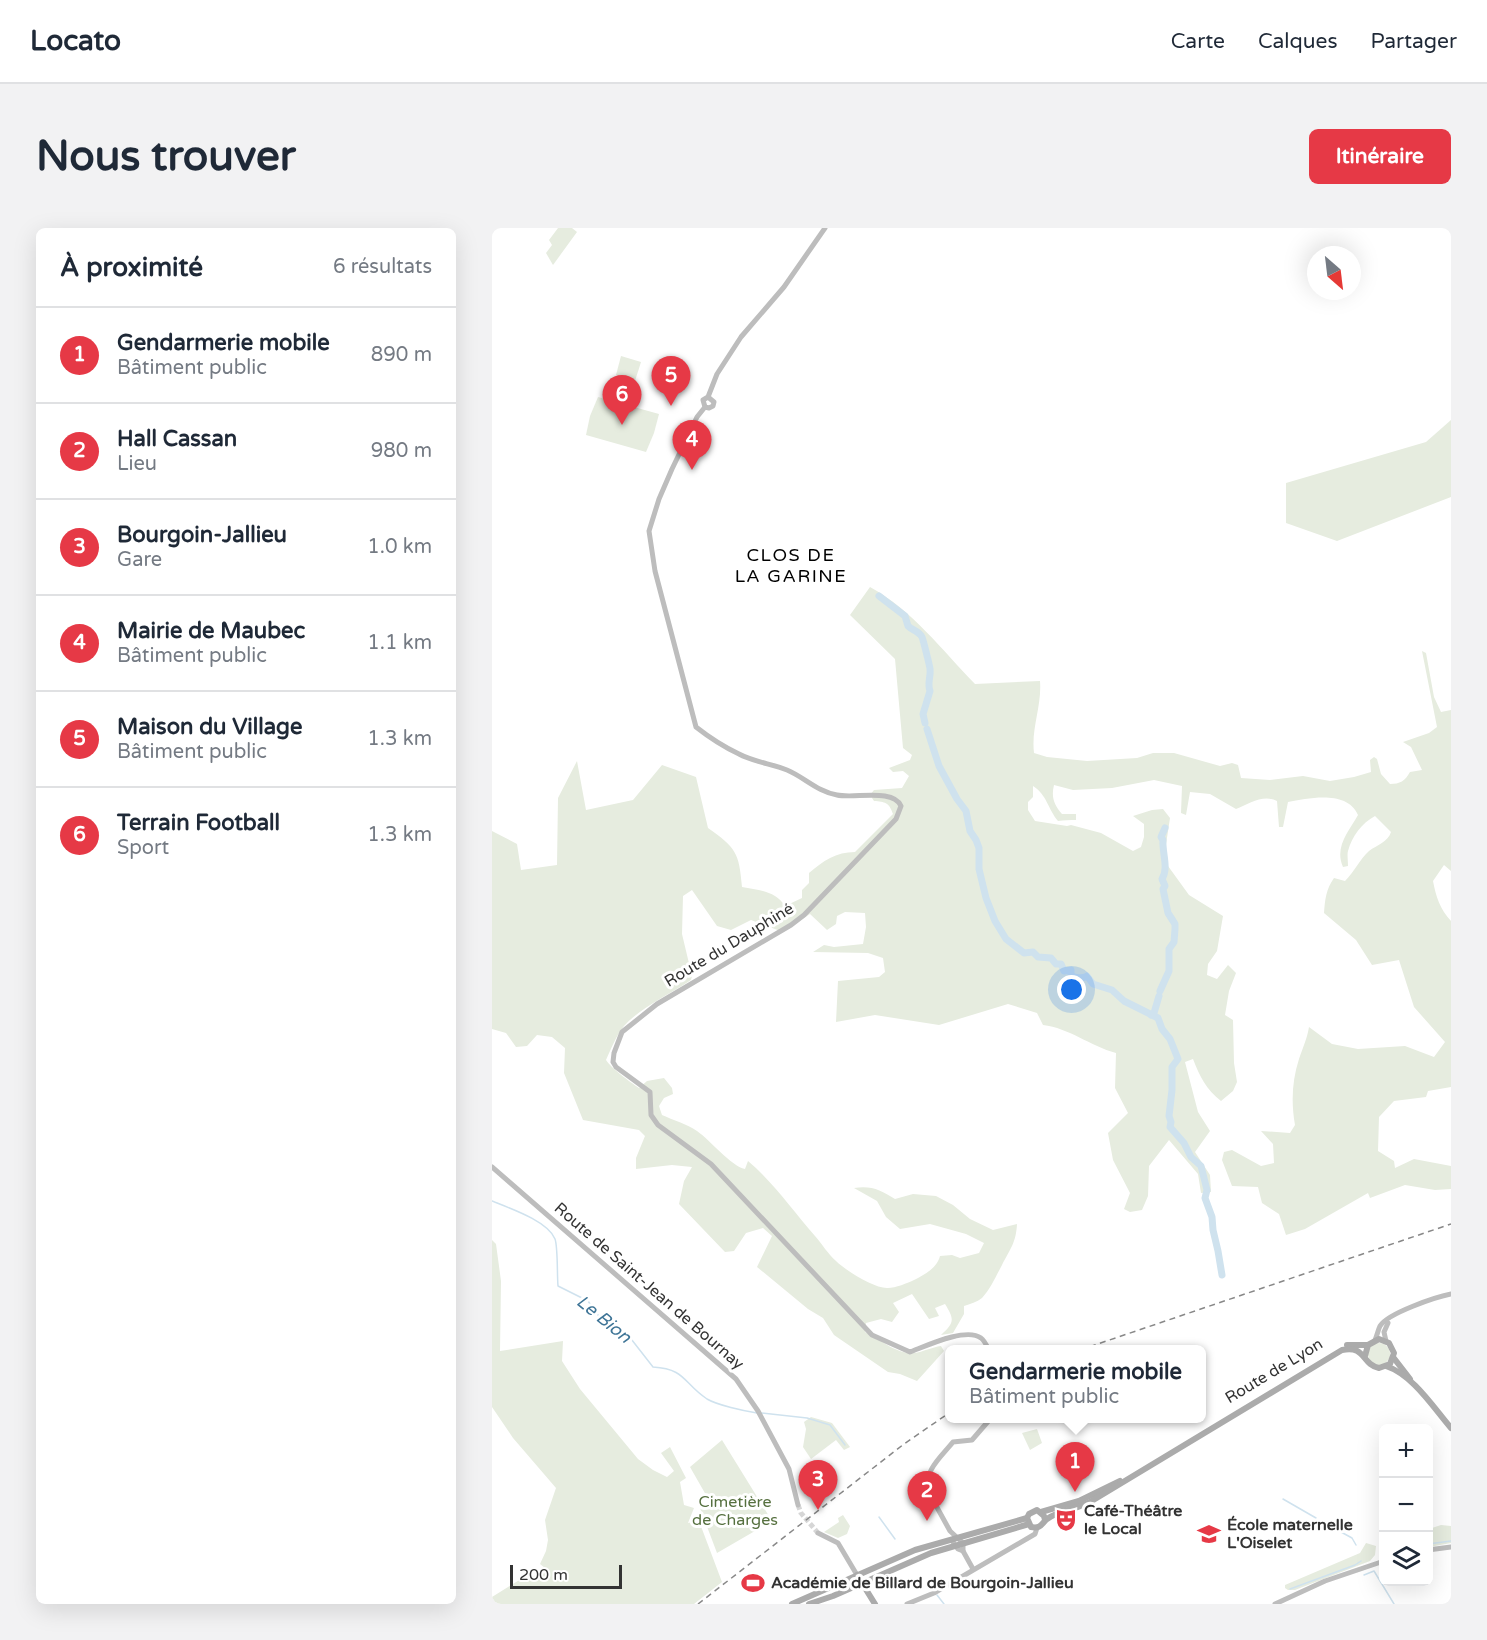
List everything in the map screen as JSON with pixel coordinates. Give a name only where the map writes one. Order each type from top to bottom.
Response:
[{"type":"main road","points":[[1414,1385],[1397,1370],[1386,1366],[1379,1368],[1371,1366],[1365,1356],[1368,1345],[1375,1340],[1386,1341],[1391,1346],[1393,1357],[1451,1428]]},
{"type":"main road","name":"Route de Lyon","points":[[953,1543],[1031,1524],[1033,1511],[1041,1512],[1079,1501],[1106,1488],[1339,1348],[1348,1345],[1368,1345]]},
{"type":"main road","name":"Route de Lyon","points":[[1045,1520],[1072,1510],[1112,1490],[1342,1350],[1354,1349],[1365,1356]]},
{"type":"main road","points":[[1386,1366],[1393,1357]]},
{"type":"main road","points":[[1031,1524],[1041,1527],[1045,1520],[1041,1512]]},
{"type":"main road","points":[[792,1604],[908,1553],[953,1543]]},
{"type":"main road","points":[[809,1604],[833,1596],[953,1543]]},
{"type":"main road","points":[[857,1575],[875,1604]]},
{"type":"main road","points":[[833,1596],[853,1581],[857,1575]]},
{"type":"street","name":"Route du Dauphiné","points":[[825,228],[784,287],[741,337],[717,374],[708,397],[704,400],[705,407],[697,417],[667,479],[652,517],[650,531],[655,571],[696,727],[740,755],[789,771],[826,792],[844,796],[888,795],[895,798],[901,806],[896,819],[804,915],[791,925],[657,1004],[622,1032],[612,1062],[650,1092],[651,1115],[658,1125],[711,1164],[872,1335],[910,1352],[962,1334],[972,1334],[982,1338],[986,1345]]},
{"type":"street","name":"Route de Saint-Jean de Bournay","points":[[492,1167],[736,1379],[764,1420],[789,1469],[798,1505]]},
{"type":"street","points":[[1375,1340],[1381,1326],[1389,1319],[1429,1300],[1451,1296]]},
{"type":"street","points":[[1386,1341],[1384,1332],[1388,1324],[1430,1303],[1451,1296]]},
{"type":"street","points":[[963,1551],[953,1543],[951,1532],[928,1491],[927,1485],[930,1470],[953,1442],[972,1440],[987,1423]]},
{"type":"street","points":[[907,1604],[934,1593],[1028,1537],[1031,1524]]},
{"type":"street","points":[[951,1532],[961,1540],[963,1551],[973,1569]]},
{"type":"street","points":[[818,1533],[834,1539],[857,1575]]},
{"type":"street","points":[[1433,1549],[1451,1547]]},
{"type":"street","points":[[1275,1604],[1325,1581],[1379,1562]]},
{"type":"green space","points":[[558,228],[572,228],[577,232],[553,265],[546,253],[552,245],[549,240]]},
{"type":"green space","points":[[621,356],[641,362],[635,381],[616,375]]},
{"type":"green space","points":[[598,397],[659,414],[646,452],[586,435],[590,416]]},
{"type":"green space","points":[[1451,420],[1451,497],[1337,541],[1286,523],[1286,483],[1426,442]]},
{"type":"green space","points":[[870,587],[913,619],[975,684],[1040,681],[1033,744],[1034,753],[1047,757],[1087,761],[1137,758],[1153,753],[1174,753],[1220,766],[1232,763],[1238,765],[1241,778],[1270,780],[1303,776],[1330,781],[1371,772],[1370,760],[1374,757],[1377,759],[1381,774],[1390,784],[1397,783],[1404,780],[1410,772],[1422,770],[1411,747],[1403,742],[1429,733],[1437,727],[1422,651],[1426,653],[1434,697],[1441,712],[1451,710],[1451,871],[1444,865],[1433,881],[1439,902],[1451,921],[1451,1087],[1428,1091],[1426,1097],[1394,1101],[1379,1117],[1378,1151],[1394,1161],[1395,1168],[1414,1159],[1451,1166],[1451,1189],[1435,1190],[1405,1185],[1370,1198],[1368,1193],[1305,1229],[1286,1235],[1279,1214],[1262,1203],[1258,1187],[1232,1186],[1222,1160],[1224,1152],[1232,1150],[1261,1166],[1274,1163],[1273,1144],[1261,1131],[1290,1133],[1295,1125],[1294,1083],[1309,1027],[1332,1044],[1358,1049],[1405,1046],[1434,1057],[1445,1042],[1414,1007],[1399,960],[1372,965],[1356,940],[1324,913],[1325,899],[1334,878],[1345,881],[1366,854],[1385,841],[1391,832],[1375,816],[1370,819],[1355,835],[1348,851],[1348,866],[1343,867],[1341,846],[1358,815],[1353,807],[1337,799],[1317,798],[1288,802],[1283,827],[1279,827],[1277,801],[1272,799],[1256,800],[1236,809],[1210,794],[1190,792],[1186,815],[1181,813],[1182,786],[1154,780],[1112,788],[1073,790],[1054,785],[1053,797],[1059,811],[1062,814],[1076,814],[1076,820],[1058,821],[1044,798],[1033,786],[1033,797],[1028,802],[1028,810],[1035,821],[1071,825],[1101,833],[1133,851],[1141,847],[1144,824],[1133,816],[1163,809],[1170,818],[1165,851],[1168,866],[1189,895],[1223,916],[1217,951],[1208,964],[1207,975],[1217,979],[1228,965],[1236,973],[1229,991],[1225,1015],[1233,1020],[1237,1082],[1233,1091],[1221,1101],[1204,1082],[1193,1059],[1185,1062],[1198,1112],[1210,1131],[1195,1152],[1210,1175],[1211,1192],[1201,1193],[1198,1174],[1169,1140],[1149,1166],[1148,1196],[1142,1210],[1130,1212],[1124,1209],[1130,1193],[1113,1160],[1108,1133],[1128,1113],[1115,1088],[1116,1053],[1062,1030],[1043,1025],[1037,1013],[1008,1004],[939,1025],[875,1015],[836,1022],[838,981],[879,977],[885,972],[883,958],[868,953],[813,952],[824,945],[834,947],[863,944],[866,927],[865,913],[845,912],[837,916],[836,924],[827,930],[810,914],[783,932],[751,920],[731,930],[717,926],[692,890],[683,896],[682,934],[691,980],[647,1007],[624,1026],[606,1060],[612,1067],[639,1088],[647,1081],[664,1078],[672,1088],[673,1094],[664,1098],[659,1106],[662,1115],[697,1131],[739,1167],[745,1169],[748,1161],[775,1188],[833,1258],[853,1274],[868,1282],[891,1288],[908,1283],[930,1271],[940,1256],[952,1255],[960,1258],[979,1253],[984,1243],[966,1234],[930,1224],[900,1229],[886,1217],[877,1201],[854,1188],[876,1189],[895,1199],[913,1194],[936,1196],[953,1205],[970,1219],[993,1230],[1017,1224],[1012,1246],[991,1286],[982,1298],[964,1306],[964,1314],[953,1333],[941,1335],[952,1321],[945,1304],[935,1308],[939,1316],[929,1319],[912,1294],[893,1303],[899,1312],[892,1322],[881,1319],[866,1323],[865,1332],[902,1352],[914,1353],[941,1346],[944,1351],[917,1381],[888,1372],[834,1335],[823,1318],[808,1309],[757,1267],[772,1236],[763,1228],[746,1233],[734,1251],[725,1252],[679,1204],[684,1181],[692,1167],[672,1165],[636,1169],[636,1158],[645,1136],[639,1130],[583,1120],[564,1073],[565,1048],[552,1037],[537,1035],[527,1046],[516,1047],[506,1033],[492,1029],[492,831],[517,844],[521,870],[557,865],[558,798],[577,761],[586,810],[633,800],[662,765],[696,777],[708,828],[725,841],[734,852],[742,887],[772,894],[785,906],[802,898],[802,890],[809,883],[809,873],[830,858],[855,852],[893,814],[888,805],[874,801],[870,795],[874,790],[902,788],[909,776],[903,771],[893,772],[889,768],[910,760],[912,755],[903,748],[895,659],[850,615]]},
{"type":"green space","points":[[492,1240],[496,1244],[501,1281],[500,1351],[563,1341],[562,1361],[580,1389],[638,1459],[667,1477],[674,1471],[661,1453],[670,1447],[686,1478],[680,1482],[684,1505],[694,1508],[688,1523],[699,1521],[722,1582],[694,1604],[492,1604],[492,1597],[521,1579],[550,1572],[540,1564],[548,1540],[545,1520],[556,1488],[513,1438],[492,1407]]},
{"type":"green space","points":[[1379,1343],[1387,1346],[1390,1354],[1387,1362],[1379,1365],[1371,1362],[1368,1354],[1371,1346]]},
{"type":"green space","points":[[811,1417],[832,1423],[850,1447],[844,1450],[836,1440],[811,1459],[803,1447],[806,1429],[804,1422]]},
{"type":"green space","points":[[1037,1429],[1042,1443],[1030,1450],[1022,1433]]},
{"type":"green space","name":"Cimetière de Charges","points":[[722,1440],[772,1521],[717,1553],[700,1508],[710,1502],[690,1467]]},
{"type":"green space","points":[[843,1515],[850,1526],[847,1534],[838,1538],[824,1532],[839,1522],[838,1518]]},
{"type":"green space","points":[[1441,1525],[1451,1526],[1451,1543],[1433,1546],[1433,1528]]},
{"type":"green space","points":[[1366,1543],[1376,1546],[1375,1555],[1370,1561],[1295,1590],[1285,1588],[1285,1585],[1360,1553]]},
{"type":"waterway","points":[[879,596],[905,616],[908,626],[922,637],[930,672],[930,691],[923,714],[925,723]]},
{"type":"waterway","points":[[927,729],[939,766],[966,811],[970,831],[979,848],[979,869],[986,898],[995,921],[1006,939],[1024,953],[1033,952],[1038,957],[1051,958],[1056,964],[1061,964],[1064,971],[1071,970],[1073,976],[1081,978],[1087,976],[1093,984],[1112,990],[1124,1001],[1158,1018],[1162,1029],[1170,1039],[1178,1059],[1172,1067],[1170,1127],[1184,1143],[1191,1157],[1201,1166],[1207,1190],[1205,1198],[1212,1217],[1222,1275]]},
{"type":"waterway","points":[[1160,991],[1169,971],[1169,949],[1174,942],[1175,929],[1175,924],[1168,913],[1162,879],[1165,865],[1161,837],[1165,828]]},
{"type":"waterway","points":[[1151,1015],[1154,1013],[1159,996]]},
{"type":"waterway","name":"Le Bion","points":[[492,1201],[527,1216],[551,1232],[556,1243],[558,1286],[588,1301],[603,1322],[628,1335],[653,1367],[664,1368],[678,1374],[711,1401],[757,1413]]},
{"type":"waterway","name":"Le Bion","points":[[761,1413],[807,1418],[830,1425],[845,1445]]},
{"type":"waterway","points":[[1283,1499],[1316,1518]]},
{"type":"waterway","name":"Le Bion","points":[[879,1517],[895,1539]]},
{"type":"waterway","points":[[1330,1526],[1352,1538],[1356,1545]]},
{"type":"waterway","points":[[1433,1543],[1451,1541]]},
{"type":"waterway","points":[[1290,1589],[1361,1561]]},
{"type":"waterway","points":[[1364,1575],[1374,1571],[1394,1604]]},
{"type":"waterway","name":"Le Bion","points":[[937,1595],[944,1604]]},
{"type":"tunnel","points":[[798,1505],[801,1513],[818,1533]]},
{"type":"railway","points":[[1095,1345],[1451,1224]]},
{"type":"railway","points":[[698,1604],[904,1444],[945,1416]]},
{"type":"place","name":"Maison du Village","points":[[671,406]]},
{"type":"place","name":"Terrain Football","points":[[622,425]]},
{"type":"place","name":"Mairie de Maubec","points":[[692,470]]},
{"type":"place","name":"Gendarmerie mobile","points":[[1075,1492]]},
{"type":"place","name":"Bourgoin-Jallieu","points":[[818,1510]]},
{"type":"place","name":"Café-Théâtre le Local","points":[[1066,1520]]},
{"type":"place","name":"Hall Cassan","points":[[927,1521]]},
{"type":"place","name":"École maternelle L'Oiselet","points":[[1209,1534]]},
{"type":"place","name":"Académie de Billard de Bourgoin-Jallieu","points":[[753,1583]]},
{"type":"district","name":"CLOS DE LA GARINE","points":[[791,565]]}]
